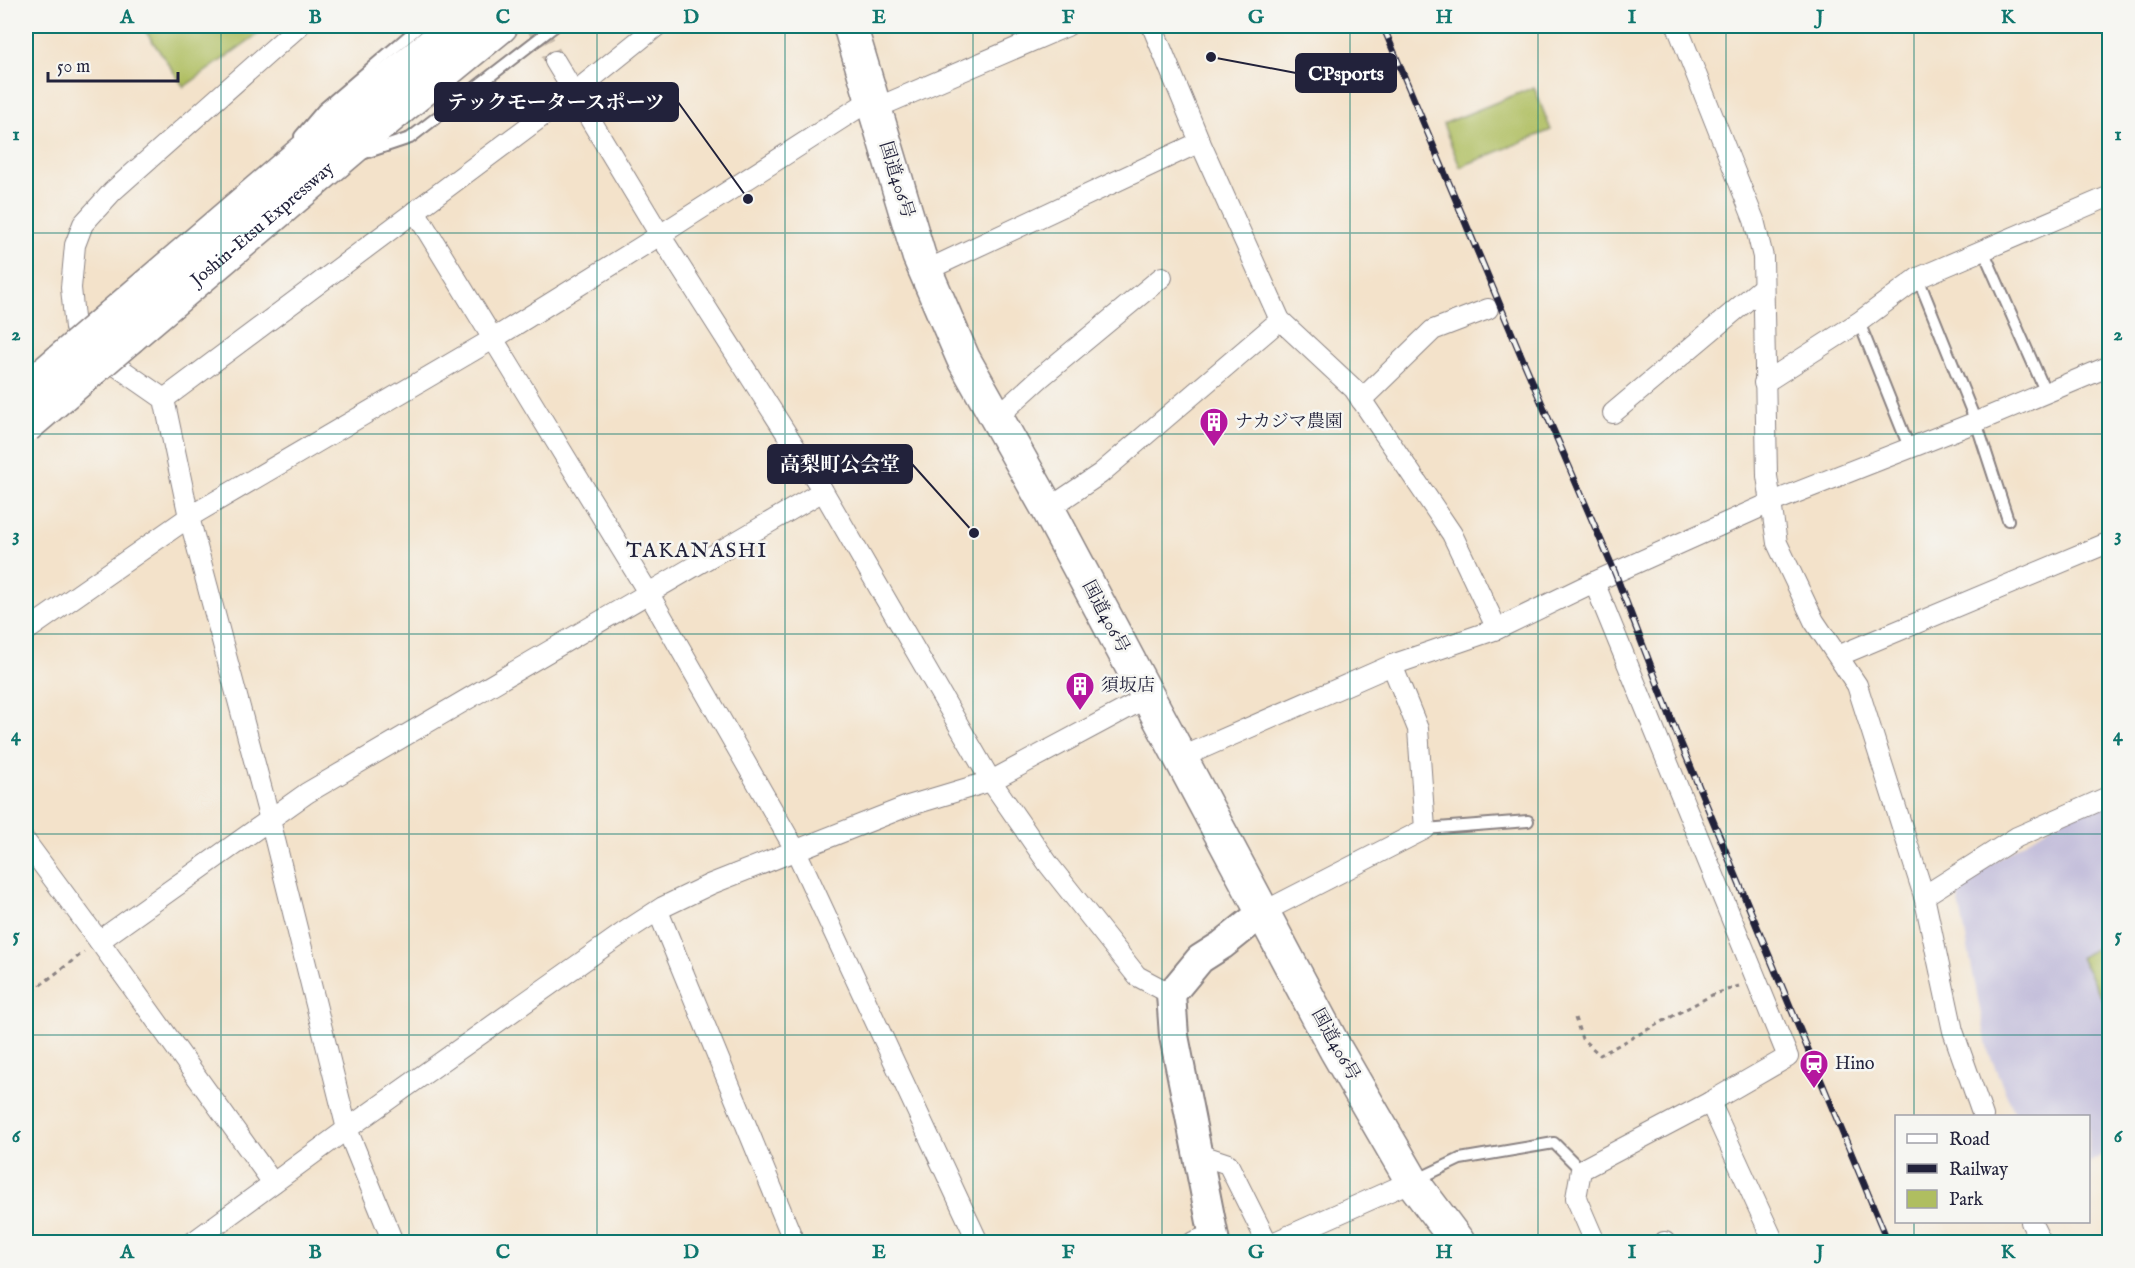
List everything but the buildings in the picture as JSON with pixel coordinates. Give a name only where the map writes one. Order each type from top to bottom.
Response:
[{"type":"highway","name":"Joshin-Etsu Expressway","points":[[26,426],[234,211],[455,26]]},
{"type":"highway","name":"Joshin-Etsu Expressway","points":[[26,390],[121,326],[336,162],[501,26]]},
{"type":"highway","name":"国道406号","points":[[850,26],[925,271],[963,358],[1048,509],[1336,1050],[1412,1181],[1458,1242]]},
{"type":"street","points":[[299,26],[112,191],[83,224],[75,245],[71,288],[75,328],[85,340],[105,358],[164,399],[189,517],[270,820],[347,1129],[393,1242]]},
{"type":"street","points":[[164,399],[576,91],[657,26]]},
{"type":"street","points":[[26,631],[189,517],[493,339],[873,104],[1067,26]]},
{"type":"street","points":[[1152,26],[1200,142],[1280,320],[1354,389],[1452,534],[1497,629]]},
{"type":"street","points":[[1677,26],[1754,220],[1762,257],[1767,476],[1778,543],[1814,621],[1857,685],[1924,897],[1953,1031],[1983,1115]]},
{"type":"street","points":[[555,61],[576,91],[660,235],[823,491],[991,781],[1049,865],[1137,976],[1171,994]]},
{"type":"street","points":[[925,271],[1200,142]]},
{"type":"street","points":[[1764,383],[1859,322],[1918,278],[2109,196]]},
{"type":"street","points":[[415,211],[649,594],[796,850],[978,1242]]},
{"type":"street","points":[[996,418],[1040,378],[1161,277]]},
{"type":"street","points":[[1613,413],[1763,287]]},
{"type":"street","points":[[1361,400],[1433,330],[1488,309]]},
{"type":"street","points":[[1048,509],[1100,474],[1280,320]]},
{"type":"street","points":[[1180,758],[1392,664],[1497,629],[1594,582],[1770,503],[1976,422],[2109,366]]},
{"type":"street","points":[[99,941],[307,793],[823,491]]},
{"type":"street","points":[[1838,656],[2109,542]]},
{"type":"street","points":[[1594,582],[1788,1057],[1710,1102],[1581,1170],[1576,1198],[1595,1242]]},
{"type":"street","points":[[1207,1240],[1198,1154],[1174,1036],[1171,994],[1200,959],[1222,945],[1263,912],[1425,829],[1418,729],[1392,664]]},
{"type":"street","points":[[193,1242],[347,1129],[623,933],[658,911],[711,884],[908,806],[991,781],[1148,697]]},
{"type":"street","points":[[1924,897],[2017,837],[2109,796]]},
{"type":"street","points":[[26,843],[273,1183]]},
{"type":"street","points":[[658,911],[794,1242]]},
{"type":"street","points":[[1710,1102],[1774,1242]]},
{"type":"street","points":[[1198,1154],[1228,1164],[1267,1242]]},
{"type":"street","points":[[1275,1242],[1412,1181]]},
{"type":"street","points":[[2032,1223],[2041,1242]]},
{"type":"lane","points":[[234,211],[323,109],[420,26]]},
{"type":"lane","points":[[336,162],[410,138],[555,26]]},
{"type":"lane","points":[[1983,250],[2046,393]]},
{"type":"lane","points":[[1918,278],[1976,422],[2008,520]]},
{"type":"lane","points":[[1859,322],[1909,447]]},
{"type":"lane","points":[[1425,829],[1528,821]]},
{"type":"lane","points":[[1412,1181],[1460,1160],[1554,1143],[1581,1170]]},
{"type":"path","points":[[26,996],[99,941]]},
{"type":"path","points":[[1575,1018],[1582,1039],[1600,1055],[1712,995],[1756,981]]},
{"type":"shaded area","points":[[2109,798],[2109,1151],[2090,1162],[2090,1115],[2016,1115],[1988,1051],[1956,886],[2071,813]]},
{"type":"green space","points":[[142,26],[269,26],[184,87]]},
{"type":"green space","points":[[1534,87],[1551,130],[1460,167],[1443,124]]},
{"type":"green space","points":[[2109,942],[2109,1011],[2080,957]]},
{"type":"tunnel","points":[[536,26],[555,61]]},
{"type":"railway","points":[[1383,26],[1615,573],[1677,734],[1888,1242]]},
{"type":"place","name":"CPsports","points":[[1211,57]]},
{"type":"place","name":"テックモータースポーツ","points":[[748,199]]},
{"type":"place","name":"ナカジマ農園","points":[[1214,448]]},
{"type":"place","name":"高梨町公会堂","points":[[974,533]]},
{"type":"place","name":"須坂店","points":[[1080,712]]},
{"type":"place","name":"Hino","points":[[1814,1090]]},
{"type":"district","name":"TAKANASHI","points":[[697,551]]}]
